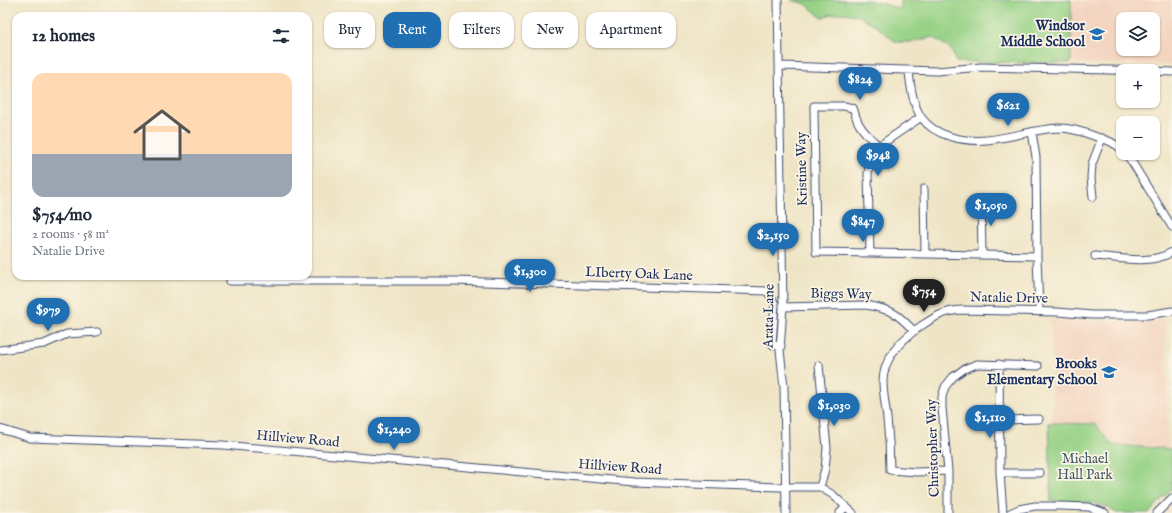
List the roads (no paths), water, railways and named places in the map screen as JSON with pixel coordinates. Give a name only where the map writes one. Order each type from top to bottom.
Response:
[{"type":"street","name":"Arata Lane","points":[[778,0],[783,307],[781,346],[784,387],[786,513]]},
{"type":"street","points":[[780,66],[937,71],[981,66],[1116,70]]},
{"type":"street","points":[[909,70],[910,86],[921,117],[933,129],[948,136],[968,141],[987,140],[1058,128],[1075,129],[1116,145]]},
{"type":"street","points":[[1160,71],[1172,72]]},
{"type":"street","name":"Kristine Way","points":[[879,146],[869,138],[858,122],[853,108],[844,106],[814,106],[816,252],[1037,256]]},
{"type":"street","points":[[870,253],[868,173],[872,159],[879,146],[921,117]]},
{"type":"street","points":[[1032,132],[1036,157],[1039,311]]},
{"type":"street","points":[[1094,198],[1091,178],[1092,164],[1102,138]]},
{"type":"street","points":[[1130,160],[1172,227]]},
{"type":"street","points":[[924,189],[925,254]]},
{"type":"street","points":[[981,199],[982,255]]},
{"type":"street","points":[[1095,256],[1144,260],[1156,259],[1172,252]]},
{"type":"street","name":"LIberty Oak Lane","points":[[230,281],[454,281],[766,291],[775,304],[772,343],[773,345],[781,346]]},
{"type":"street","name":"Biggs Way","points":[[783,307],[866,305],[893,312],[902,318],[914,331]]},
{"type":"street","name":"Natalie Drive","points":[[948,471],[916,472],[890,470],[889,438],[883,382],[888,360],[895,349],[914,331],[938,315],[951,310],[1039,311],[1092,315],[1148,315],[1172,311]]},
{"type":"street","points":[[0,350],[44,344],[68,334],[97,332]]},
{"type":"street","name":"Christopher Way","points":[[948,513],[948,471],[942,408],[942,397],[945,387],[953,377],[964,369],[977,364],[1038,366]]},
{"type":"street","points":[[999,364],[1000,473],[1003,513]]},
{"type":"street","points":[[819,365],[827,448],[825,469],[820,487],[833,495],[853,513]]},
{"type":"street","points":[[1000,420],[1039,419]]},
{"type":"street","name":"Hillview Road","points":[[0,429],[30,438],[223,445],[634,482],[820,487]]},
{"type":"street","points":[[1000,473],[1040,473]]},
{"type":"street","points":[[1157,513],[1172,498]]},
{"type":"street","points":[[840,513],[846,506]]},
{"type":"street","points":[[1010,513],[1018,509],[1035,506],[1059,510],[1089,507],[1105,513]]},
{"type":"place","name":"Windsor Middle School","points":[[1097,34]]},
{"type":"place","name":"Brooks Elementary School","points":[[1109,372]]},
{"type":"park label","name":"Michael Hall Park","points":[[1085,468]]}]
